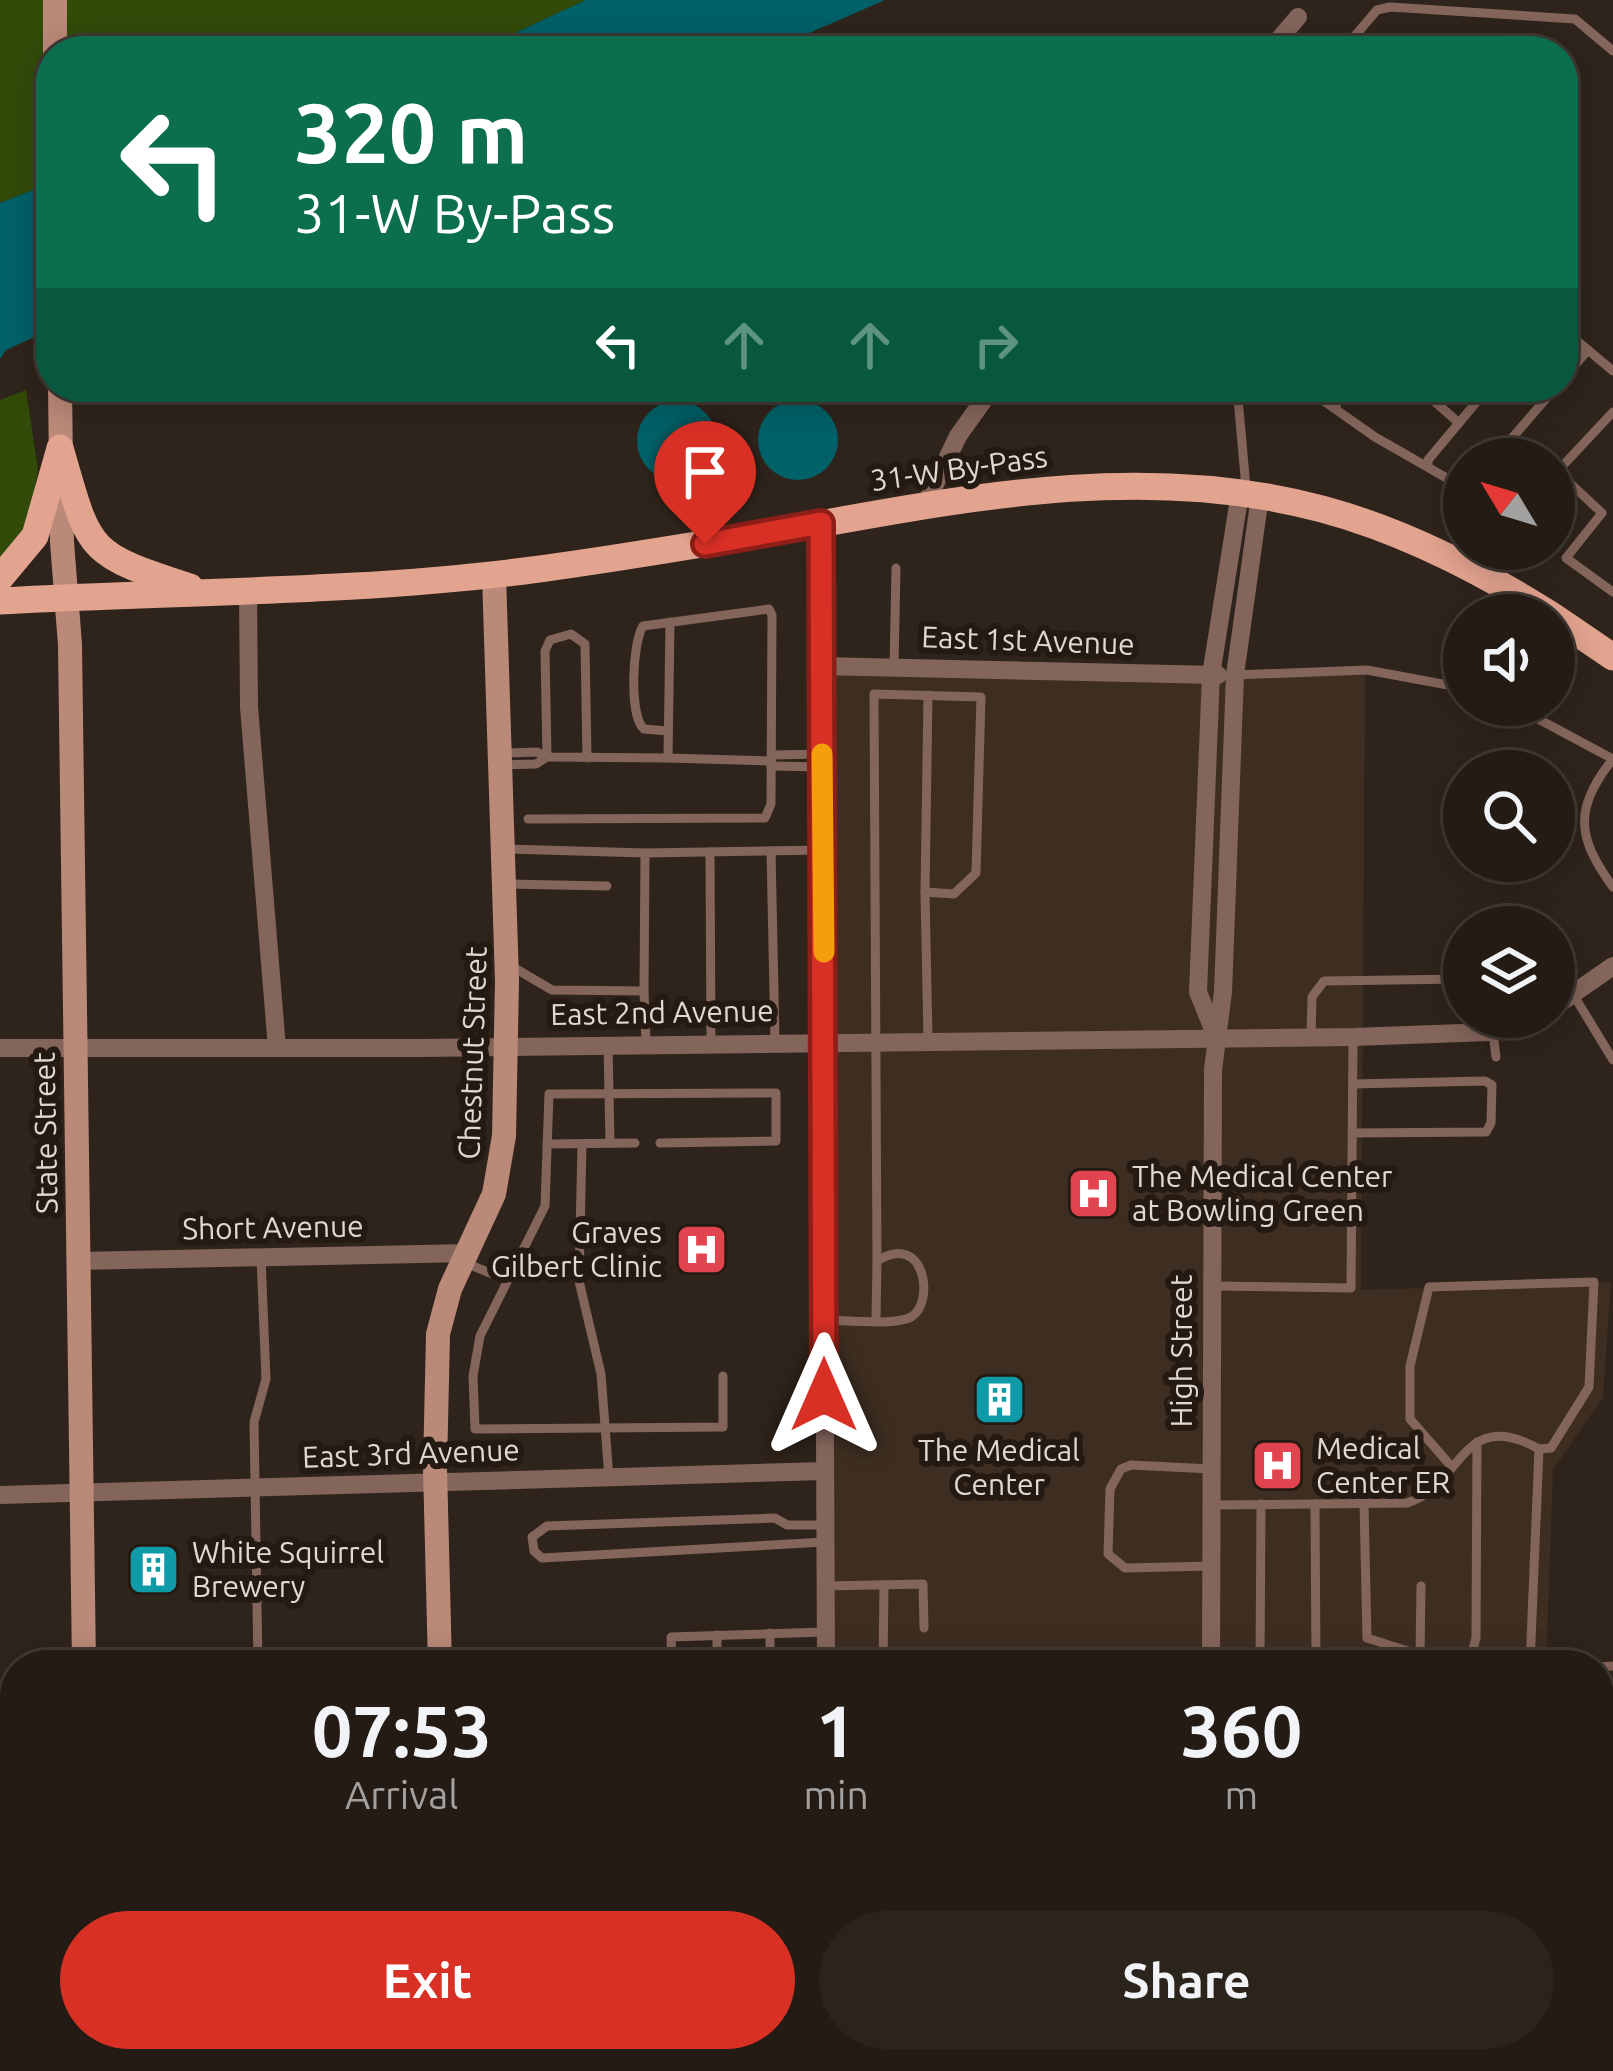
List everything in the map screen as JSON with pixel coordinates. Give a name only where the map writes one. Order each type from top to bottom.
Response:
[{"type":"main road","points":[[0,578],[35,536],[60,438]]},
{"type":"main road","points":[[60,438],[81,523],[106,555],[205,592]]},
{"type":"main road","name":"31-W By-Pass","points":[[0,601],[494,575],[627,558],[925,505],[1103,485],[1168,485],[1249,494],[1321,508],[1443,547]]},
{"type":"main road","name":"31-W By-Pass","points":[[1494,570],[1524,594]]},
{"type":"main road","name":"31-W By-Pass","points":[[1575,631],[1613,657]]},
{"type":"street","points":[[55,0],[55,36]]},
{"type":"street","points":[[1282,36],[1298,17]]},
{"type":"street","name":"State Street","points":[[60,402],[84,1650]]},
{"type":"street","points":[[925,505],[958,436],[982,402]]},
{"type":"street","points":[[1216,1037],[1198,992],[1210,675],[1249,494]]},
{"type":"street","points":[[1216,1037],[1249,494]]},
{"type":"street","points":[[821,523],[826,1650]]},
{"type":"street","name":"Chestnut Street","points":[[440,1650],[438,1334],[445,1304],[498,1180],[505,1136],[504,849],[494,575]]},
{"type":"street","points":[[248,590],[249,707],[277,1048]]},
{"type":"street","name":"East 1st Avenue","points":[[820,666],[1235,675]]},
{"type":"street","points":[[1575,993],[1613,966]]},
{"type":"street","name":"East 2nd Avenue","points":[[0,1048],[876,1040],[1122,1029],[1216,1037],[1311,1037],[1443,1028]]},
{"type":"street","name":"High Street","points":[[1211,1650],[1216,1037]]},
{"type":"street","name":"Short Avenue","points":[[79,1261],[465,1258]]},
{"type":"street","name":"East 3rd Avenue","points":[[0,1495],[824,1471]]},
{"type":"lane","points":[[1355,36],[1377,10],[1390,7],[1575,20],[1613,51]]},
{"type":"lane","points":[[1578,342],[1613,371]]},
{"type":"lane","points":[[1578,362],[1588,350]]},
{"type":"lane","points":[[1239,402],[1249,494]]},
{"type":"lane","points":[[1324,402],[1443,476]]},
{"type":"lane","points":[[1334,409],[1339,402]]},
{"type":"lane","points":[[1436,402],[1459,423]]},
{"type":"lane","points":[[1428,467],[1428,460],[1477,402]]},
{"type":"lane","points":[[1512,438],[1543,402]]},
{"type":"lane","points":[[1575,453],[1613,412]]},
{"type":"lane","points":[[1575,490],[1602,513]]},
{"type":"lane","points":[[1613,502],[1566,558],[1613,592]]},
{"type":"lane","points":[[894,667],[896,568]]},
{"type":"lane","points":[[528,819],[765,818],[771,804],[769,609],[644,626],[636,646],[635,717],[644,729],[668,731]]},
{"type":"lane","points":[[668,758],[670,622]]},
{"type":"lane","points":[[547,758],[545,650],[550,640],[572,634],[585,644],[587,758]]},
{"type":"lane","points":[[1235,675],[1367,670],[1443,684]]},
{"type":"lane","points":[[876,1320],[874,694],[981,697],[976,873],[954,894],[926,892]]},
{"type":"lane","points":[[928,695],[928,1039]]},
{"type":"lane","points":[[1551,726],[1613,759],[1586,796],[1585,820],[1591,856],[1613,887]]},
{"type":"lane","points":[[502,759],[537,752],[547,758],[822,761]]},
{"type":"lane","points":[[504,849],[823,850]]},
{"type":"lane","points":[[771,851],[775,1041]]},
{"type":"lane","points":[[710,852],[711,1042]]},
{"type":"lane","points":[[644,853],[646,1043]]},
{"type":"lane","points":[[504,884],[607,886]]},
{"type":"lane","points":[[506,963],[552,990],[644,991]]},
{"type":"lane","points":[[1311,1037],[1312,997],[1324,981],[1443,979]]},
{"type":"lane","points":[[1575,996],[1613,1060]]},
{"type":"lane","points":[[1599,1036],[1613,1028]]},
{"type":"lane","points":[[1212,1286],[1351,1288],[1353,1036]]},
{"type":"lane","points":[[1493,1038],[1496,1057]]},
{"type":"lane","points":[[608,1044],[610,1143]]},
{"type":"lane","points":[[1352,1133],[1486,1132],[1491,1123],[1492,1085],[1485,1081],[1353,1084]]},
{"type":"lane","points":[[659,1143],[776,1141],[776,1093],[549,1094],[545,1206],[480,1336],[472,1376],[475,1429],[723,1427],[723,1376]]},
{"type":"lane","points":[[547,1144],[635,1143]]},
{"type":"lane","points":[[582,1144],[579,1280],[601,1374],[609,1478]]},
{"type":"lane","points":[[824,1319],[904,1320],[914,1316],[920,1308],[922,1268],[916,1259],[904,1254],[877,1262]]},
{"type":"lane","points":[[258,1650],[254,1421],[266,1379],[261,1258]]},
{"type":"lane","points":[[465,1258],[507,1280]]},
{"type":"lane","points":[[1548,1269],[1549,1283]]},
{"type":"lane","points":[[1212,1505],[1420,1499],[1477,1442],[1498,1437],[1551,1448],[1589,1387],[1594,1282],[1429,1287],[1410,1366],[1410,1419],[1451,1466]]},
{"type":"lane","points":[[1475,1650],[1477,1442]]},
{"type":"lane","points":[[1531,1650],[1539,1449]]},
{"type":"lane","points":[[1212,1469],[1121,1469],[1110,1489],[1108,1554],[1125,1568],[1212,1567]]},
{"type":"lane","points":[[1260,1650],[1261,1504]]},
{"type":"lane","points":[[1315,1504],[1316,1650]]},
{"type":"lane","points":[[1364,1504],[1367,1638],[1404,1650]]},
{"type":"lane","points":[[775,1518],[825,1534],[542,1558],[532,1537],[547,1526],[775,1518]]},
{"type":"lane","points":[[883,1650],[884,1585]]},
{"type":"lane","points":[[825,1586],[923,1585],[924,1628]]},
{"type":"lane","points":[[1420,1650],[1421,1586]]},
{"type":"lane","points":[[671,1650],[671,1637],[826,1632]]},
{"type":"lane","points":[[770,1633],[770,1650]]},
{"type":"lane","points":[[717,1636],[717,1650]]},
{"type":"shaded area","name":"The Medical Center at Bowling Green","points":[[820,666],[1365,672],[1361,1290],[1611,1282],[1603,1397],[1553,1470],[1547,1650],[827,1650]]},
{"type":"green space","points":[[0,0],[586,0],[508,36],[36,36],[36,189],[0,203]]},
{"type":"green space","points":[[26,390],[38,470],[27,530],[0,566],[0,400]]},
{"type":"water","points":[[586,0],[885,0],[802,36],[508,36]]},
{"type":"water","points":[[36,189],[36,336],[6,350],[0,359],[0,203]]},
{"type":"water","points":[[783,403],[813,403],[827,411],[835,425],[835,455],[827,469],[813,477],[783,477],[769,469],[761,455],[761,425],[769,411]]},
{"type":"water","points":[[662,404],[692,404],[714,426],[714,456],[692,478],[662,478],[640,456],[640,426]]},
{"type":"slow traffic","points":[[822,754],[824,952]]},
{"type":"place","name":"The Medical Center at Bowling Green","points":[[1093,1194]]},
{"type":"place","name":"Graves Gilbert Clinic","points":[[701,1250]]},
{"type":"place","name":"The Medical Center","points":[[999,1399]]},
{"type":"place","name":"Medical Center ER","points":[[1277,1466]]},
{"type":"place","name":"White Squirrel Brewery","points":[[153,1570]]},
{"type":"route","points":[[705,544],[821,523],[824,1395]]}]
